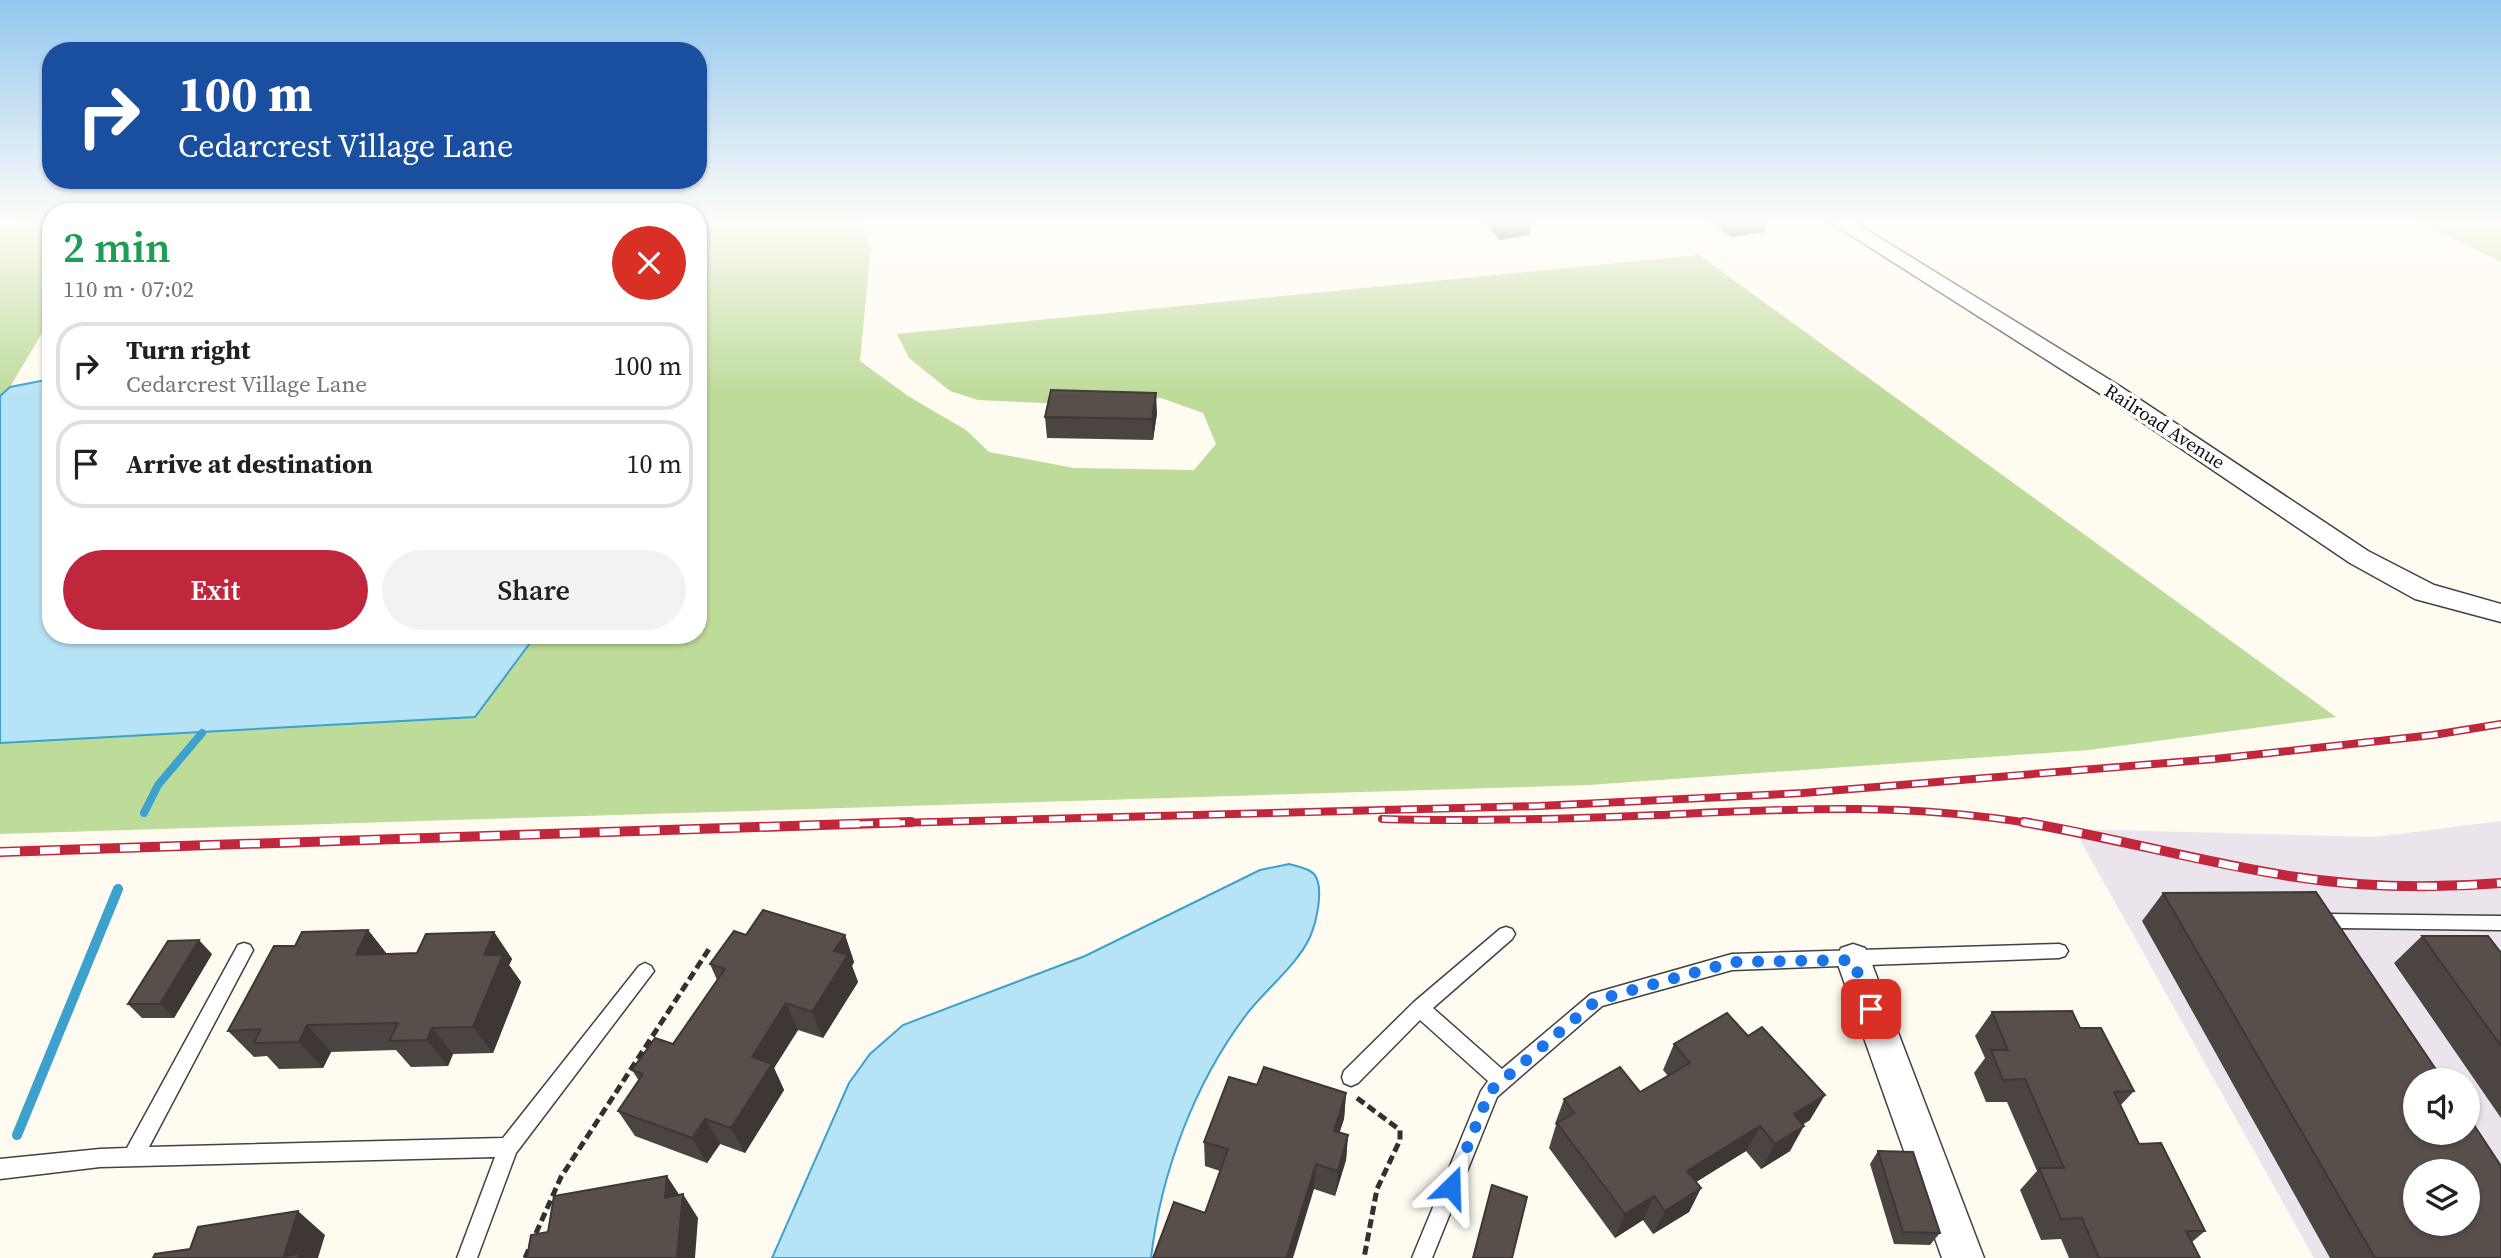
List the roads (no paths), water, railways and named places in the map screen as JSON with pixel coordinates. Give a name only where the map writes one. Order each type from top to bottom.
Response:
[{"type":"street","name":"Railroad Avenue","points":[[1931,279],[2099,383],[2359,557],[2425,592],[2501,613]]},
{"type":"street","points":[[1853,960],[1963,1258]]},
{"type":"lane","points":[[2343,944],[2328,921],[2501,923]]},
{"type":"lane","points":[[1351,1077],[1420,1008],[1506,934]]},
{"type":"lane","points":[[133,1157],[244,950]]},
{"type":"lane","points":[[1422,1258],[1490,1091],[1597,1000],[1732,962],[2059,951]]},
{"type":"lane","points":[[467,1258],[508,1147],[645,971]]},
{"type":"lane","points":[[1420,1008],[1502,1081]]},
{"type":"lane","points":[[0,1169],[133,1157],[508,1147]]},
{"type":"water","points":[[42,381],[42,644],[529,644],[475,717],[0,743],[0,396],[10,387]]},
{"type":"water","points":[[1289,864],[1309,870],[1317,880],[1317,914],[1310,937],[1305,947],[1253,1006],[1227,1042],[1196,1100],[1172,1162],[1151,1258],[772,1258],[849,1083],[870,1054],[903,1025],[1085,956],[1260,870]]},
{"type":"waterway","points":[[144,813],[158,785],[202,733]]},
{"type":"waterway","points":[[17,1135],[118,889]]},
{"type":"railway","points":[[857,824],[1539,806],[1803,793],[2215,759],[2433,735],[2501,724]]},
{"type":"railway","points":[[1382,819],[1520,820],[1846,809],[1938,812],[2031,824]]},
{"type":"railway","points":[[0,852],[911,822]]},
{"type":"railway","points":[[2023,822],[2031,824]]},
{"type":"railway","points":[[2031,824],[2222,864],[2315,880],[2395,886],[2501,883]]}]
